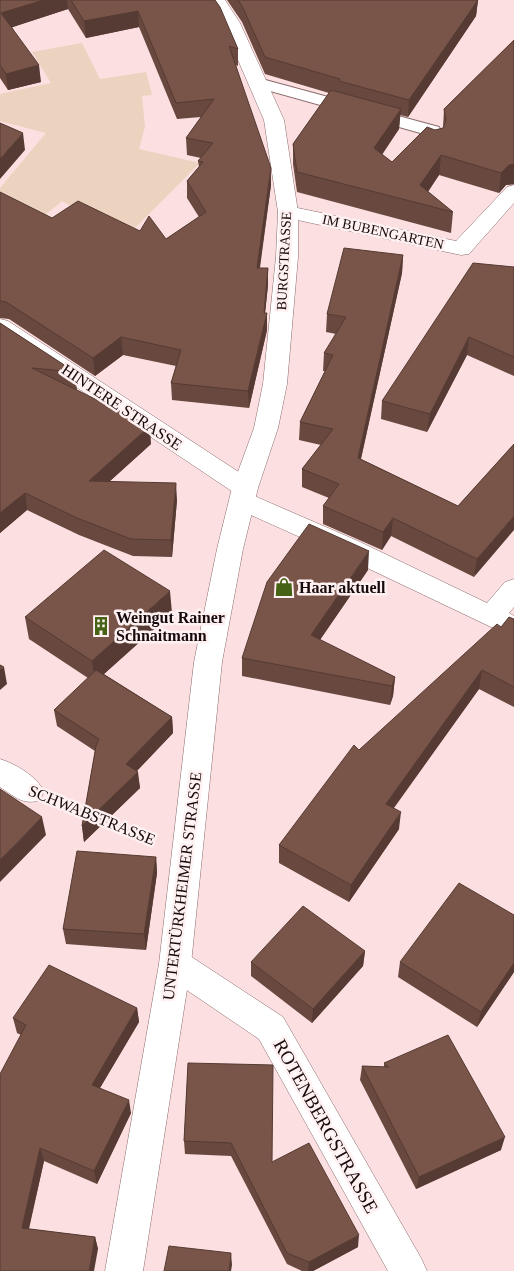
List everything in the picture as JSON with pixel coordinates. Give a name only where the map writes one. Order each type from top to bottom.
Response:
[{"type":"main road","name":"BURGSTRASSE","points":[[216,0],[232,23],[274,120],[288,212],[288,257],[275,384],[266,428],[244,494]]},
{"type":"main road","name":"IM BUBENGARTEN","points":[[288,212],[461,249],[514,191]]},
{"type":"main road","name":"HINTERE STRASSE","points":[[0,326],[244,494],[349,548],[502,622]]},
{"type":"main road","name":"UNTERTÜRKHEIMER STRASSE","points":[[124,1271],[175,964],[208,662],[230,549],[244,494]]},
{"type":"main road","points":[[502,622],[514,589]]},
{"type":"main road","name":"SCHWABSTRASSE","points":[[0,771],[29,791]]},
{"type":"main road","name":"ROTENBERGSTRASSE","points":[[175,964],[271,1028],[408,1271]]},
{"type":"lane","points":[[258,84],[433,131],[433,143]]},
{"type":"path","name":"SCHWABSTRASSE","points":[[29,791],[187,852]]},
{"type":"shaded area","points":[[82,43],[100,79],[146,72],[152,95],[142,96],[145,127],[139,149],[200,163],[126,237],[62,201],[27,230],[0,202],[0,188],[46,133],[0,121],[0,94],[51,83],[32,52]]},
{"type":"building","points":[[0,0],[44,0],[1,13],[39,65],[6,74],[0,65]]},
{"type":"building","points":[[71,0],[215,0],[220,7],[238,49],[229,46],[271,168],[257,268],[268,268],[264,313],[267,313],[248,391],[171,383],[181,350],[121,337],[93,358],[6,302],[0,301],[0,192],[52,218],[78,201],[140,231],[149,216],[166,239],[206,212],[187,181],[203,162],[198,161],[213,143],[186,138],[214,99],[176,103],[138,11],[84,21]]},
{"type":"building","points":[[238,0],[478,0],[409,100],[339,81],[340,79],[265,57]]},
{"type":"building","points":[[514,40],[514,164],[509,165],[501,173],[441,155],[420,185],[453,212],[297,172],[293,144],[331,90],[401,109],[374,148],[392,162],[427,127],[435,130],[443,128],[446,120],[444,109]]},
{"type":"building","points":[[0,123],[23,133],[0,159]]},
{"type":"building","points":[[344,248],[403,255],[358,458],[458,506],[514,444],[514,516],[477,559],[393,518],[383,532],[323,506],[339,484],[302,469],[333,429],[300,422],[333,355],[324,353],[346,317],[327,314]]},
{"type":"building","points":[[473,263],[514,267],[514,357],[469,337],[430,414],[382,401]]},
{"type":"building","points":[[0,323],[75,372],[32,368],[150,426],[89,481],[176,483],[171,540],[131,539],[77,518],[25,493],[0,513]]},
{"type":"building","points":[[309,524],[369,551],[311,635],[395,677],[392,686],[242,658],[267,582]]},
{"type":"building","name":"Weingut Rainer Schnaitmann","points":[[104,550],[170,591],[92,661],[25,617]]},
{"type":"building","points":[[509,617],[514,619],[514,687],[482,670],[386,804],[401,812],[351,885],[279,845],[354,745],[359,750],[497,624],[501,627]]},
{"type":"building","points":[[96,670],[172,717],[126,764],[138,772],[82,826],[96,746],[99,739],[54,710]]},
{"type":"building","points":[[0,789],[42,817],[0,860]]},
{"type":"building","points":[[77,851],[156,857],[144,934],[63,929]]},
{"type":"building","points":[[459,883],[514,915],[514,963],[481,1012],[400,962]]},
{"type":"building","points":[[303,906],[365,951],[313,1009],[251,962]]},
{"type":"building","points":[[49,965],[137,1008],[92,1085],[129,1100],[94,1171],[40,1148],[22,1228],[95,1237],[89,1271],[0,1271],[0,1074],[26,1025],[13,1018]]},
{"type":"building","points":[[448,1035],[505,1137],[419,1177],[362,1066],[389,1067],[384,1063]]},
{"type":"building","points":[[188,1063],[273,1065],[272,1162],[309,1143],[359,1235],[309,1262],[287,1253],[231,1143],[184,1141]]},
{"type":"building","points":[[169,1246],[231,1253],[229,1271],[164,1271]]},
{"type":"place","name":"Haar aktuell","points":[[284,587]]},
{"type":"place","name":"Weingut Rainer Schnaitmann","points":[[101,626]]}]
